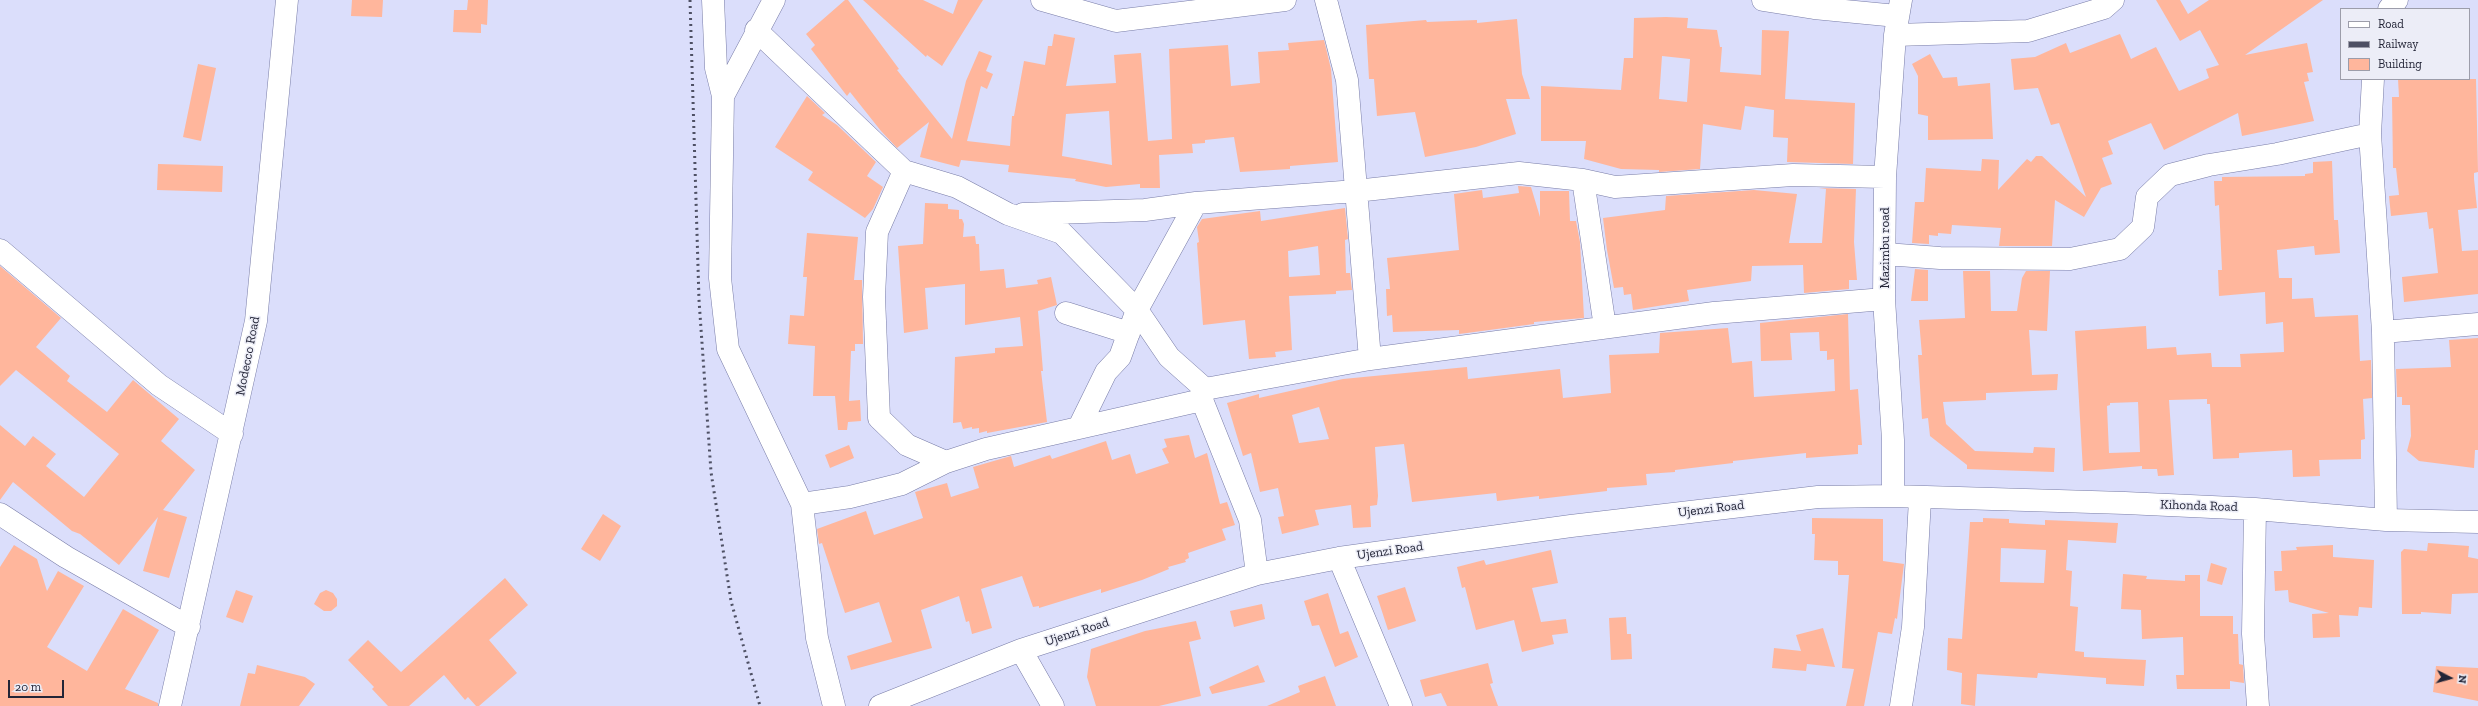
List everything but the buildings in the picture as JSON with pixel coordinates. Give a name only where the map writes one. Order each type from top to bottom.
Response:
[{"type":"street","name":"Modecco Road","points":[[170,706],[189,627],[256,321],[287,0]]},
{"type":"street","points":[[713,0],[716,68],[723,96],[720,278],[728,349],[802,504],[817,638],[834,706]]},
{"type":"street","points":[[723,96],[756,30],[774,0]]},
{"type":"street","points":[[1042,0],[1116,22],[1285,0]]},
{"type":"street","points":[[1326,0],[1347,80],[1370,359]]},
{"type":"street","points":[[1763,0],[1814,8],[2028,31],[2104,8],[2113,0]]},
{"type":"street","points":[[2390,8],[2397,0]]},
{"type":"street","name":"Mazimbu road","points":[[1893,496],[1893,440],[1884,299],[1885,177],[1898,17]]},
{"type":"street","points":[[756,30],[904,171],[957,188],[1008,214],[1062,233],[1136,310],[1169,357],[1204,395],[1250,520],[1257,574]]},
{"type":"street","points":[[2373,80],[2370,134],[2383,332],[2386,520]]},
{"type":"street","points":[[1885,254],[1947,258],[2070,259],[2120,249],[2143,227],[2147,197],[2170,176],[2209,165],[2277,154],[2370,134]]},
{"type":"street","points":[[904,171],[877,232],[874,296],[879,418],[907,445],[946,462]]},
{"type":"street","points":[[1008,214],[1076,214],[1144,210],[1196,203],[1356,191],[1519,173],[1584,180],[1616,187],[1793,175],[1885,177]]},
{"type":"street","points":[[1584,180],[1605,327]]},
{"type":"street","points":[[1079,427],[1106,372],[1120,357],[1136,310],[1196,203]]},
{"type":"street","points":[[0,250],[159,385],[232,434]]},
{"type":"street","points":[[802,504],[850,497],[902,484],[946,462],[986,449],[1204,395],[1370,359],[1714,313],[1884,299]]},
{"type":"street","points":[[1066,313],[1128,333]]},
{"type":"street","points":[[2383,332],[2478,324]]},
{"type":"street","name":"Ujenzi Road","points":[[880,706],[1021,650],[1257,574],[1339,558],[1571,526],[1818,497],[1893,496],[1920,499]]},
{"type":"street","points":[[1901,706],[1913,627],[1920,499]]},
{"type":"street","name":"Kihonda Road","points":[[1920,499],[2255,509],[2386,520],[2478,522]]},
{"type":"street","points":[[2255,509],[2253,634],[2258,706]]},
{"type":"street","points":[[0,514],[66,557],[189,627]]},
{"type":"street","points":[[1339,558],[1401,706]]},
{"type":"street","points":[[1021,650],[1053,706]]},
{"type":"railway","points":[[690,0],[699,300],[711,472],[731,601],[760,706]]}]
